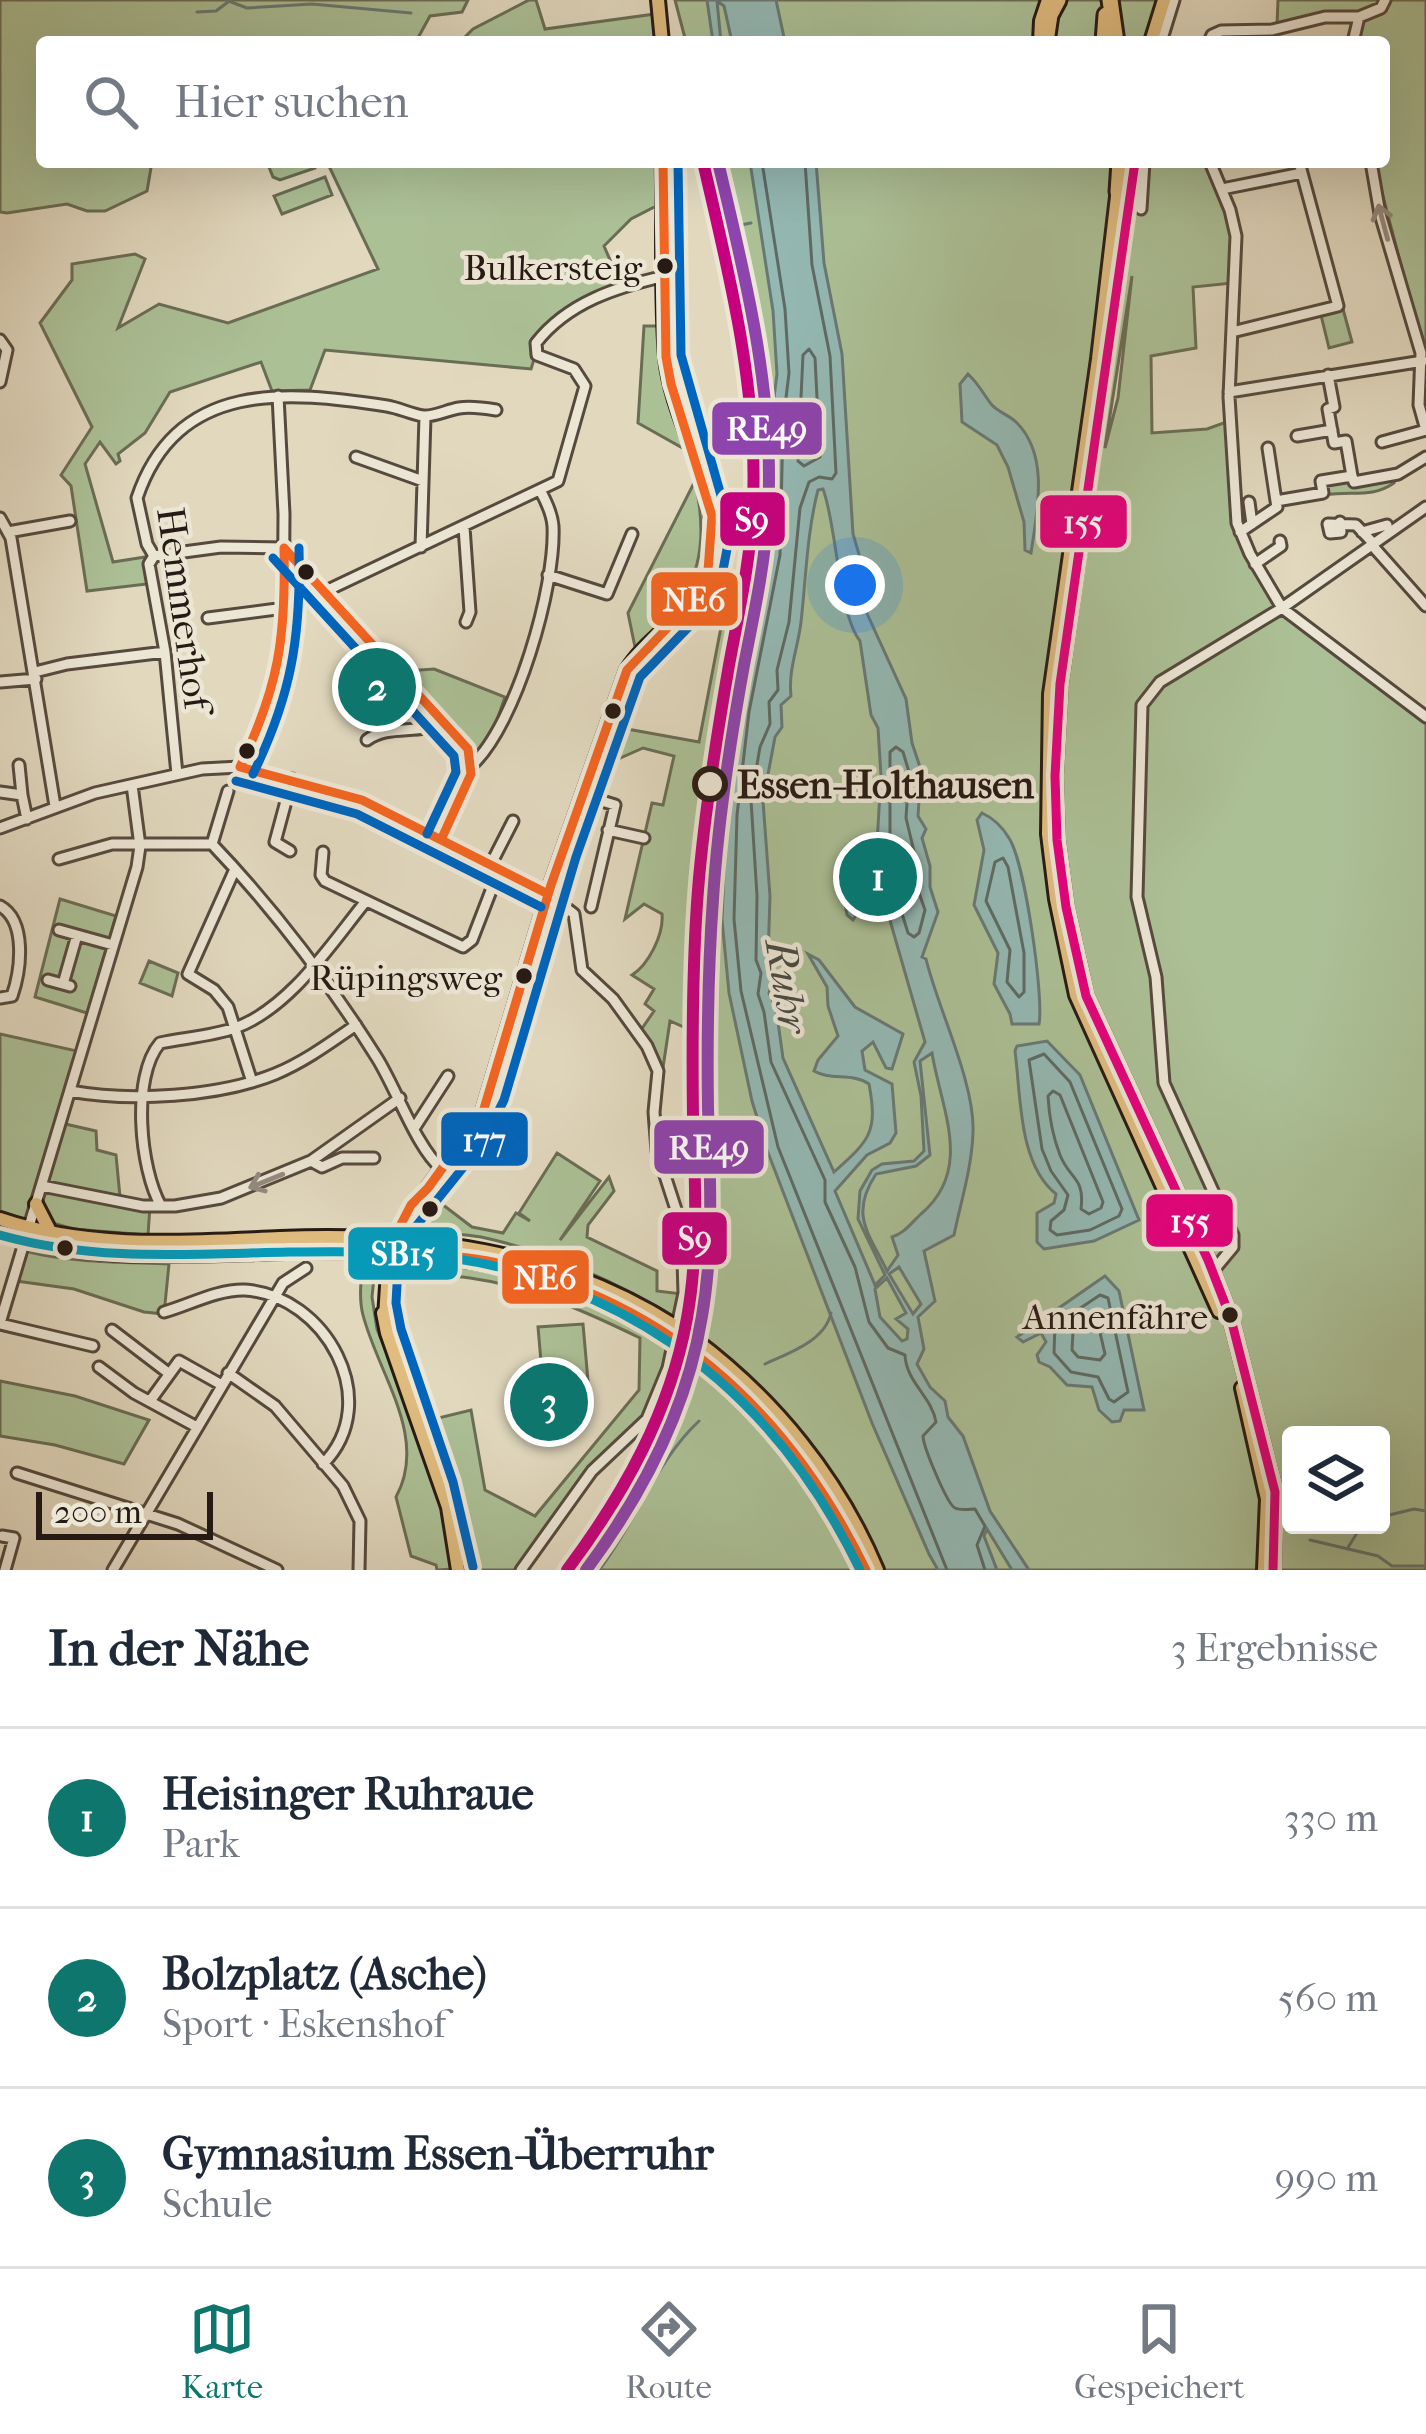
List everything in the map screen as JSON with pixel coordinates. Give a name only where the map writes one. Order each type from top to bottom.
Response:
[{"type":"highway","points":[[1045,36],[1058,0]]},
{"type":"highway","points":[[1105,36],[1108,0]]},
{"type":"highway","points":[[1108,0],[1115,36]]},
{"type":"highway","points":[[1120,0],[1124,36]]},
{"type":"highway","points":[[1118,168],[1124,191]]},
{"type":"highway","points":[[1124,191],[1130,168]]},
{"type":"main road","points":[[658,0],[661,36]]},
{"type":"main road","points":[[1042,36],[1041,21],[1048,0]]},
{"type":"main road","points":[[1153,36],[1164,0]]},
{"type":"main road","points":[[393,1246],[483,1112],[548,894],[627,670],[691,605],[702,589],[711,556],[712,509],[674,397],[667,359],[663,168]]},
{"type":"main road","points":[[1124,191],[1122,262],[1060,684],[1055,776],[1058,840],[1066,907],[1086,996],[1208,1267],[1262,1467],[1269,1570]]},
{"type":"main road","points":[[428,1188],[411,1204],[380,1290],[387,1334],[448,1508],[458,1570]]},
{"type":"main road","points":[[36,1204],[52,1234]]},
{"type":"main road","points":[[415,1211],[418,1227],[434,1242]]},
{"type":"main road","points":[[0,1219],[27,1234],[121,1255],[366,1251],[434,1242],[510,1254],[559,1269],[624,1297],[756,1391],[808,1449],[842,1499],[877,1570]]},
{"type":"main road","points":[[0,1233],[139,1242],[285,1238],[393,1246],[507,1265],[557,1280],[674,1331]]},
{"type":"main road","points":[[366,1251],[384,1280]]},
{"type":"main road","points":[[384,1280],[419,1252]]},
{"type":"main road","points":[[693,1344],[799,1455],[834,1507],[866,1570]]},
{"type":"street","points":[[1163,36],[1174,0]]},
{"type":"street","points":[[1214,36],[1219,31],[1263,31],[1325,17],[1359,17],[1381,8],[1385,0]]},
{"type":"street","points":[[1354,36],[1359,17]]},
{"type":"street","points":[[1141,208],[1144,168]]},
{"type":"street","points":[[1213,168],[1236,236],[1229,392],[1240,532],[1282,608],[1426,717]]},
{"type":"street","points":[[1222,189],[1297,168]]},
{"type":"street","points":[[1232,332],[1337,305],[1301,168]]},
{"type":"street","points":[[1373,168],[1380,214],[1423,361],[1419,405],[1426,430],[1382,442]]},
{"type":"street","points":[[208,617],[286,608],[464,527],[561,476],[585,392],[578,372],[539,357],[536,343],[600,294],[665,276]]},
{"type":"street","points":[[0,340],[7,350],[0,382]]},
{"type":"street","points":[[1229,392],[1423,361]]},
{"type":"street","points":[[1328,375],[1338,407],[1328,409],[1334,443],[1346,441],[1354,482],[1399,474],[1426,457]]},
{"type":"street","points":[[240,767],[278,684],[286,608],[278,396]]},
{"type":"street","name":"Hemmerhof","points":[[178,774],[165,652],[149,564],[154,556],[137,498],[166,447],[196,418],[249,397],[389,406],[425,417],[457,408],[496,410]]},
{"type":"street","points":[[421,547],[425,417]]},
{"type":"street","points":[[1298,436],[1346,423]]},
{"type":"street","points":[[1240,532],[1277,507],[1268,448]]},
{"type":"street","points":[[356,457],[423,481]]},
{"type":"street","points":[[1276,501],[1323,493],[1321,482],[1352,476]]},
{"type":"street","points":[[472,765],[493,743],[532,644],[548,575],[552,520],[540,490]]},
{"type":"street","points":[[1249,502],[1252,524]]},
{"type":"street","points":[[1208,1267],[1230,1253],[1233,1235],[1164,1083],[1156,977],[1137,897],[1144,700],[1155,686],[1282,608],[1426,507]]},
{"type":"street","points":[[0,518],[8,532],[55,806]]},
{"type":"street","points":[[8,532],[70,521]]},
{"type":"street","points":[[1340,521],[1357,525],[1426,607]]},
{"type":"street","points":[[1362,532],[1387,525]]},
{"type":"street","points":[[464,527],[470,612],[466,622]]},
{"type":"street","points":[[548,575],[607,595],[632,534]]},
{"type":"street","points":[[1255,564],[1281,546],[1280,541]]},
{"type":"street","points":[[154,556],[221,547],[284,548],[468,749],[472,765],[466,789],[441,840]]},
{"type":"street","points":[[0,682],[100,659],[165,652]]},
{"type":"street","points":[[367,740],[376,733],[427,728],[444,721]]},
{"type":"street","points":[[19,765],[27,819]]},
{"type":"street","points":[[0,828],[55,806],[132,785],[240,767],[362,800],[548,894],[575,918],[582,970],[613,999],[647,1046],[658,1071],[657,1151],[682,1228],[684,1293],[668,1367],[652,1411],[592,1471],[521,1570]]},
{"type":"street","points":[[290,851],[275,842],[292,779]]},
{"type":"street","points":[[92,1346],[0,1323],[4,1296],[42,1186],[140,846],[132,785]]},
{"type":"street","points":[[212,844],[228,791]]},
{"type":"street","points":[[0,792],[22,795]]},
{"type":"street","points":[[582,795],[615,805],[591,907]]},
{"type":"street","points":[[323,853],[325,881],[466,946],[512,821]]},
{"type":"street","points":[[608,830],[644,838]]},
{"type":"street","points":[[59,859],[99,846],[212,844],[290,931],[356,1025],[400,1098],[427,1155],[442,1169]]},
{"type":"street","points":[[235,869],[188,974],[223,999],[252,1082]]},
{"type":"street","points":[[161,1206],[145,1161],[143,1095],[151,1056],[160,1043],[235,1028],[257,1016],[314,965],[366,901]]},
{"type":"street","points":[[0,906],[17,923],[18,964],[12,996],[0,998]]},
{"type":"street","points":[[59,930],[113,945]]},
{"type":"street","points":[[48,980],[66,985],[77,935]]},
{"type":"street","points":[[56,955],[70,960]]},
{"type":"street","points":[[70,1091],[98,1096],[231,1088],[302,1061],[356,1025]]},
{"type":"street","points":[[415,1126],[448,1076]]},
{"type":"street","points":[[42,1186],[161,1206],[221,1198],[311,1161],[400,1098]]},
{"type":"street","points":[[311,1161],[322,1167],[337,1159],[374,1158]]},
{"type":"street","points":[[113,1570],[274,1298],[294,1273],[306,1268]]},
{"type":"street","points":[[164,1312],[237,1291],[274,1298],[319,1329],[349,1386],[352,1410],[345,1436],[323,1464]]},
{"type":"street","points":[[112,1330],[167,1372]]},
{"type":"street","points":[[150,1401],[179,1361],[220,1384]]},
{"type":"street","points":[[99,1366],[195,1426]]},
{"type":"street","points":[[228,1373],[275,1406],[357,1510],[362,1536],[359,1570]]},
{"type":"street","points":[[17,1473],[145,1512],[277,1570]]},
{"type":"street","points":[[2,1536],[14,1538],[5,1570]]},
{"type":"green space","points":[[0,0],[468,0],[462,12],[430,16],[419,36],[36,36],[36,168],[151,168],[147,191],[105,211],[67,204],[0,212]]},
{"type":"green space","points":[[536,0],[545,29],[655,14],[658,36],[466,36]]},
{"type":"green space","points":[[675,0],[1173,0],[1162,36],[684,36]]},
{"type":"green space","points":[[1278,0],[1382,0],[1368,12],[1277,26]]},
{"type":"green space","points":[[1389,0],[1426,0],[1426,424],[1424,353],[1376,168],[1390,168],[1390,36],[1356,36],[1363,19],[1386,9]]},
{"type":"green space","points":[[269,168],[315,168],[280,180]]},
{"type":"green space","points":[[330,168],[655,168],[656,206],[631,219],[604,246],[620,283],[564,316],[544,339],[531,369],[325,350],[310,390],[272,391],[261,362],[170,392],[145,433],[118,454],[116,464],[100,442],[85,464],[113,562],[145,557],[147,584],[87,591],[71,486],[61,475],[92,427],[40,323],[72,280],[72,264],[135,254],[145,259],[118,328],[159,304],[228,323],[378,269]]},
{"type":"green space","points":[[713,168],[1211,168],[1233,228],[1233,283],[1193,287],[1196,348],[1151,356],[1152,433],[1207,429],[1229,421],[1236,523],[1269,593],[1426,719],[1426,1570],[576,1570],[613,1521],[657,1440],[695,1329],[706,913],[759,485],[751,363]],"holes":[[[1132,276],[1118,398],[1105,447]]]},
{"type":"green space","points":[[325,177],[332,195],[282,214],[274,196]]},
{"type":"green space","points":[[1343,309],[1352,342],[1329,348],[1321,315]]},
{"type":"green space","points":[[644,326],[660,326],[667,390],[688,451],[638,423]]},
{"type":"green space","points":[[1395,478],[1394,483],[1369,493],[1325,495],[1323,484],[1347,480],[1349,485]]},
{"type":"green space","points":[[695,481],[701,527],[690,586],[678,607],[635,647],[628,613]]},
{"type":"green space","points":[[709,571],[738,592],[703,776],[686,1028],[670,1021],[661,1081],[641,1030],[654,1011],[645,1004],[654,989],[632,975],[654,949],[662,914],[644,904],[625,919],[652,803],[663,805],[674,756],[643,748],[618,759],[605,759],[616,727],[699,742],[722,622],[695,603]]},
{"type":"green space","points":[[352,632],[430,716],[380,721],[378,702],[364,702],[362,677],[352,674],[348,634]]},
{"type":"green space","points":[[434,669],[505,697],[490,740],[475,755],[458,727],[405,671]]},
{"type":"green space","points":[[60,899],[116,916],[87,1013],[35,997]]},
{"type":"green space","points":[[149,961],[178,973],[172,996],[140,983]]},
{"type":"green space","points":[[0,1034],[77,1051],[26,1220],[0,1211]]},
{"type":"green space","points":[[61,1123],[96,1131],[97,1150],[116,1155],[120,1197],[150,1206],[148,1235],[73,1229],[36,1218]]},
{"type":"green space","points":[[557,1153],[600,1181],[560,1240],[609,1177],[614,1191],[588,1225],[587,1237],[657,1271],[657,1291],[682,1294],[678,1319],[558,1260],[507,1243],[440,1232],[420,1221],[434,1198],[472,1227],[503,1233],[516,1213],[530,1221],[519,1213]]},
{"type":"green space","points":[[25,1251],[78,1260],[169,1264],[164,1314],[74,1289],[16,1281]]},
{"type":"green space","points":[[363,1257],[375,1268],[372,1297],[377,1329],[413,1417],[451,1535],[453,1569],[437,1570],[436,1565],[411,1556],[396,1497],[405,1474],[404,1429],[363,1315]]},
{"type":"green space","points":[[416,1258],[575,1287],[674,1341],[651,1410],[591,1470],[518,1570],[465,1570],[450,1501],[422,1422],[471,1410],[485,1490],[535,1516],[639,1390],[640,1338],[536,1294],[445,1276],[404,1275],[400,1329],[392,1329],[397,1280]]},
{"type":"green space","points":[[583,1324],[588,1381],[543,1385],[538,1327]]},
{"type":"green space","points":[[0,1381],[75,1396],[149,1420],[124,1464],[0,1436]]},
{"type":"water","points":[[707,0],[776,0],[784,36],[731,36],[724,6],[717,1],[720,36],[712,36]]},
{"type":"water","points":[[751,168],[816,168],[824,263],[842,354],[853,534],[861,561],[864,607],[906,699],[921,770],[918,816],[926,829],[922,838],[938,912],[922,957],[962,1069],[972,1113],[971,1158],[954,1235],[924,1251],[935,1301],[918,1317],[924,1349],[917,1364],[945,1401],[990,1511],[1029,1570],[1012,1570],[987,1529],[984,1536],[997,1570],[938,1570],[929,1554],[872,1423],[767,1150],[729,993],[722,920],[729,746],[768,554],[771,421],[777,374],[773,311]],"holes":[[[823,489],[842,590],[860,641],[871,715],[878,728],[881,776],[877,843],[842,888],[847,915],[853,920],[879,853],[889,850],[889,917],[925,1042],[914,1062],[924,1151],[914,1161],[882,1164],[872,1170],[860,1191],[858,1219],[885,1275],[875,1285],[835,1191],[867,1155],[890,1143],[896,1133],[892,1084],[865,1070],[862,1051],[873,1042],[886,1068],[892,1069],[903,1034],[855,1007],[819,960],[808,954],[827,987],[838,1036],[814,1071],[862,1080],[869,1084],[872,1100],[868,1134],[834,1172],[783,1058],[776,1008],[769,993],[774,974],[768,959],[770,896],[763,801],[775,737],[782,727],[781,705],[791,696],[809,539],[818,490]],[[932,1053],[950,1138],[946,1178],[937,1196],[892,1237],[898,1255],[887,1271],[868,1234],[864,1201],[876,1174],[916,1166],[930,1155],[920,1061]],[[899,1267],[921,1304],[913,1314],[889,1274]],[[887,1278],[906,1313],[896,1319],[908,1329],[902,1341],[880,1317],[875,1289]]]},
{"type":"water","points":[[968,374],[992,405],[1016,422],[1034,451],[1038,484],[1031,553],[1025,550],[1024,522],[997,445],[962,422],[960,384]]},
{"type":"water","points":[[982,813],[1009,838],[1021,874],[1036,960],[1039,1024],[1012,1024],[994,984],[998,953],[974,905],[984,850],[977,820]]},
{"type":"water","points":[[1047,1041],[1080,1075],[1139,1220],[1094,1241],[1044,1249],[1037,1242],[1037,1213],[1054,1203],[1056,1194],[1034,1165],[1028,1147],[1015,1051],[1017,1046]]},
{"type":"water","points":[[1105,1276],[1119,1291],[1144,1410],[1124,1410],[1120,1421],[1112,1422],[1099,1410],[1092,1387],[1067,1385],[1039,1362],[1037,1355],[1046,1342],[1041,1333],[1023,1342],[1017,1337]]},
{"type":"waterway","points":[[226,0],[247,8],[312,4],[411,13]]},
{"type":"waterway","points":[[197,12],[216,11],[228,2]]},
{"type":"waterway","points":[[725,228],[751,223]]},
{"type":"waterway","points":[[765,1364],[814,1339],[831,1313]]},
{"type":"waterway","points":[[599,1570],[670,1455],[699,1421]]},
{"type":"waterway","points":[[1390,1515],[1426,1511]]},
{"type":"waterway","points":[[1347,1549],[1356,1534]]},
{"type":"waterway","points":[[1310,1540],[1378,1556],[1392,1566],[1426,1566]]},
{"type":"transit line","name":"NE6","points":[[663,168],[666,357],[712,516],[708,571],[694,600],[627,670],[551,885],[483,1112],[411,1205],[387,1251],[506,1265],[567,1284],[675,1339],[764,1417],[802,1463],[866,1570]]},
{"type":"transit line","name":"177","points":[[473,1567],[453,1482],[401,1329],[396,1303],[398,1267],[417,1225],[482,1144],[504,1100],[576,857],[640,677],[705,610],[722,575],[728,544],[726,513],[681,355],[678,168]]},
{"type":"transit line","name":"S9","points":[[567,1570],[626,1482],[657,1419],[679,1353],[693,1268],[698,890],[753,503],[746,374],[704,168]]},
{"type":"transit line","name":"RE49","points":[[586,1570],[626,1512],[673,1418],[695,1351],[708,1264],[708,1003],[715,869],[729,752],[764,551],[769,468],[756,335],[719,168]]},
{"type":"transit line","name":"155","points":[[1134,168],[1060,684],[1057,840],[1086,996],[1231,1319],[1275,1492],[1273,1570]]},
{"type":"transit line","name":"NE6","points":[[284,548],[468,749],[471,774],[441,840]]},
{"type":"transit line","name":"NE6","points":[[240,767],[272,686],[283,608],[284,548]]},
{"type":"transit line","name":"177","points":[[253,774],[277,717],[291,664],[299,548]]},
{"type":"transit line","name":"177","points":[[273,558],[454,756],[456,772],[427,834]]},
{"type":"transit line","name":"NE6","points":[[240,767],[362,800],[548,894]]},
{"type":"transit line","name":"177","points":[[236,781],[357,814],[541,907]]},
{"type":"transit line","name":"SB15","points":[[0,1235],[108,1253],[425,1255],[506,1269],[566,1288],[621,1313],[718,1379],[797,1465],[860,1570]]},
{"type":"place","name":"Bulkersteig","points":[[665,266]]},
{"type":"place","name":"Bolzplatz (Asche)","points":[[377,687]]},
{"type":"place","name":"Essen-Holthausen","points":[[710,784]]},
{"type":"place","name":"Heisinger Ruhraue","points":[[878,877]]},
{"type":"place","name":"Rüpingsweg","points":[[524,976]]},
{"type":"place","name":"Annenfähre","points":[[1230,1315]]},
{"type":"place","name":"Gymnasium Essen-Überruhr","points":[[549,1402]]},
{"type":"water label","name":"Ruhr","points":[[788,986]]}]
